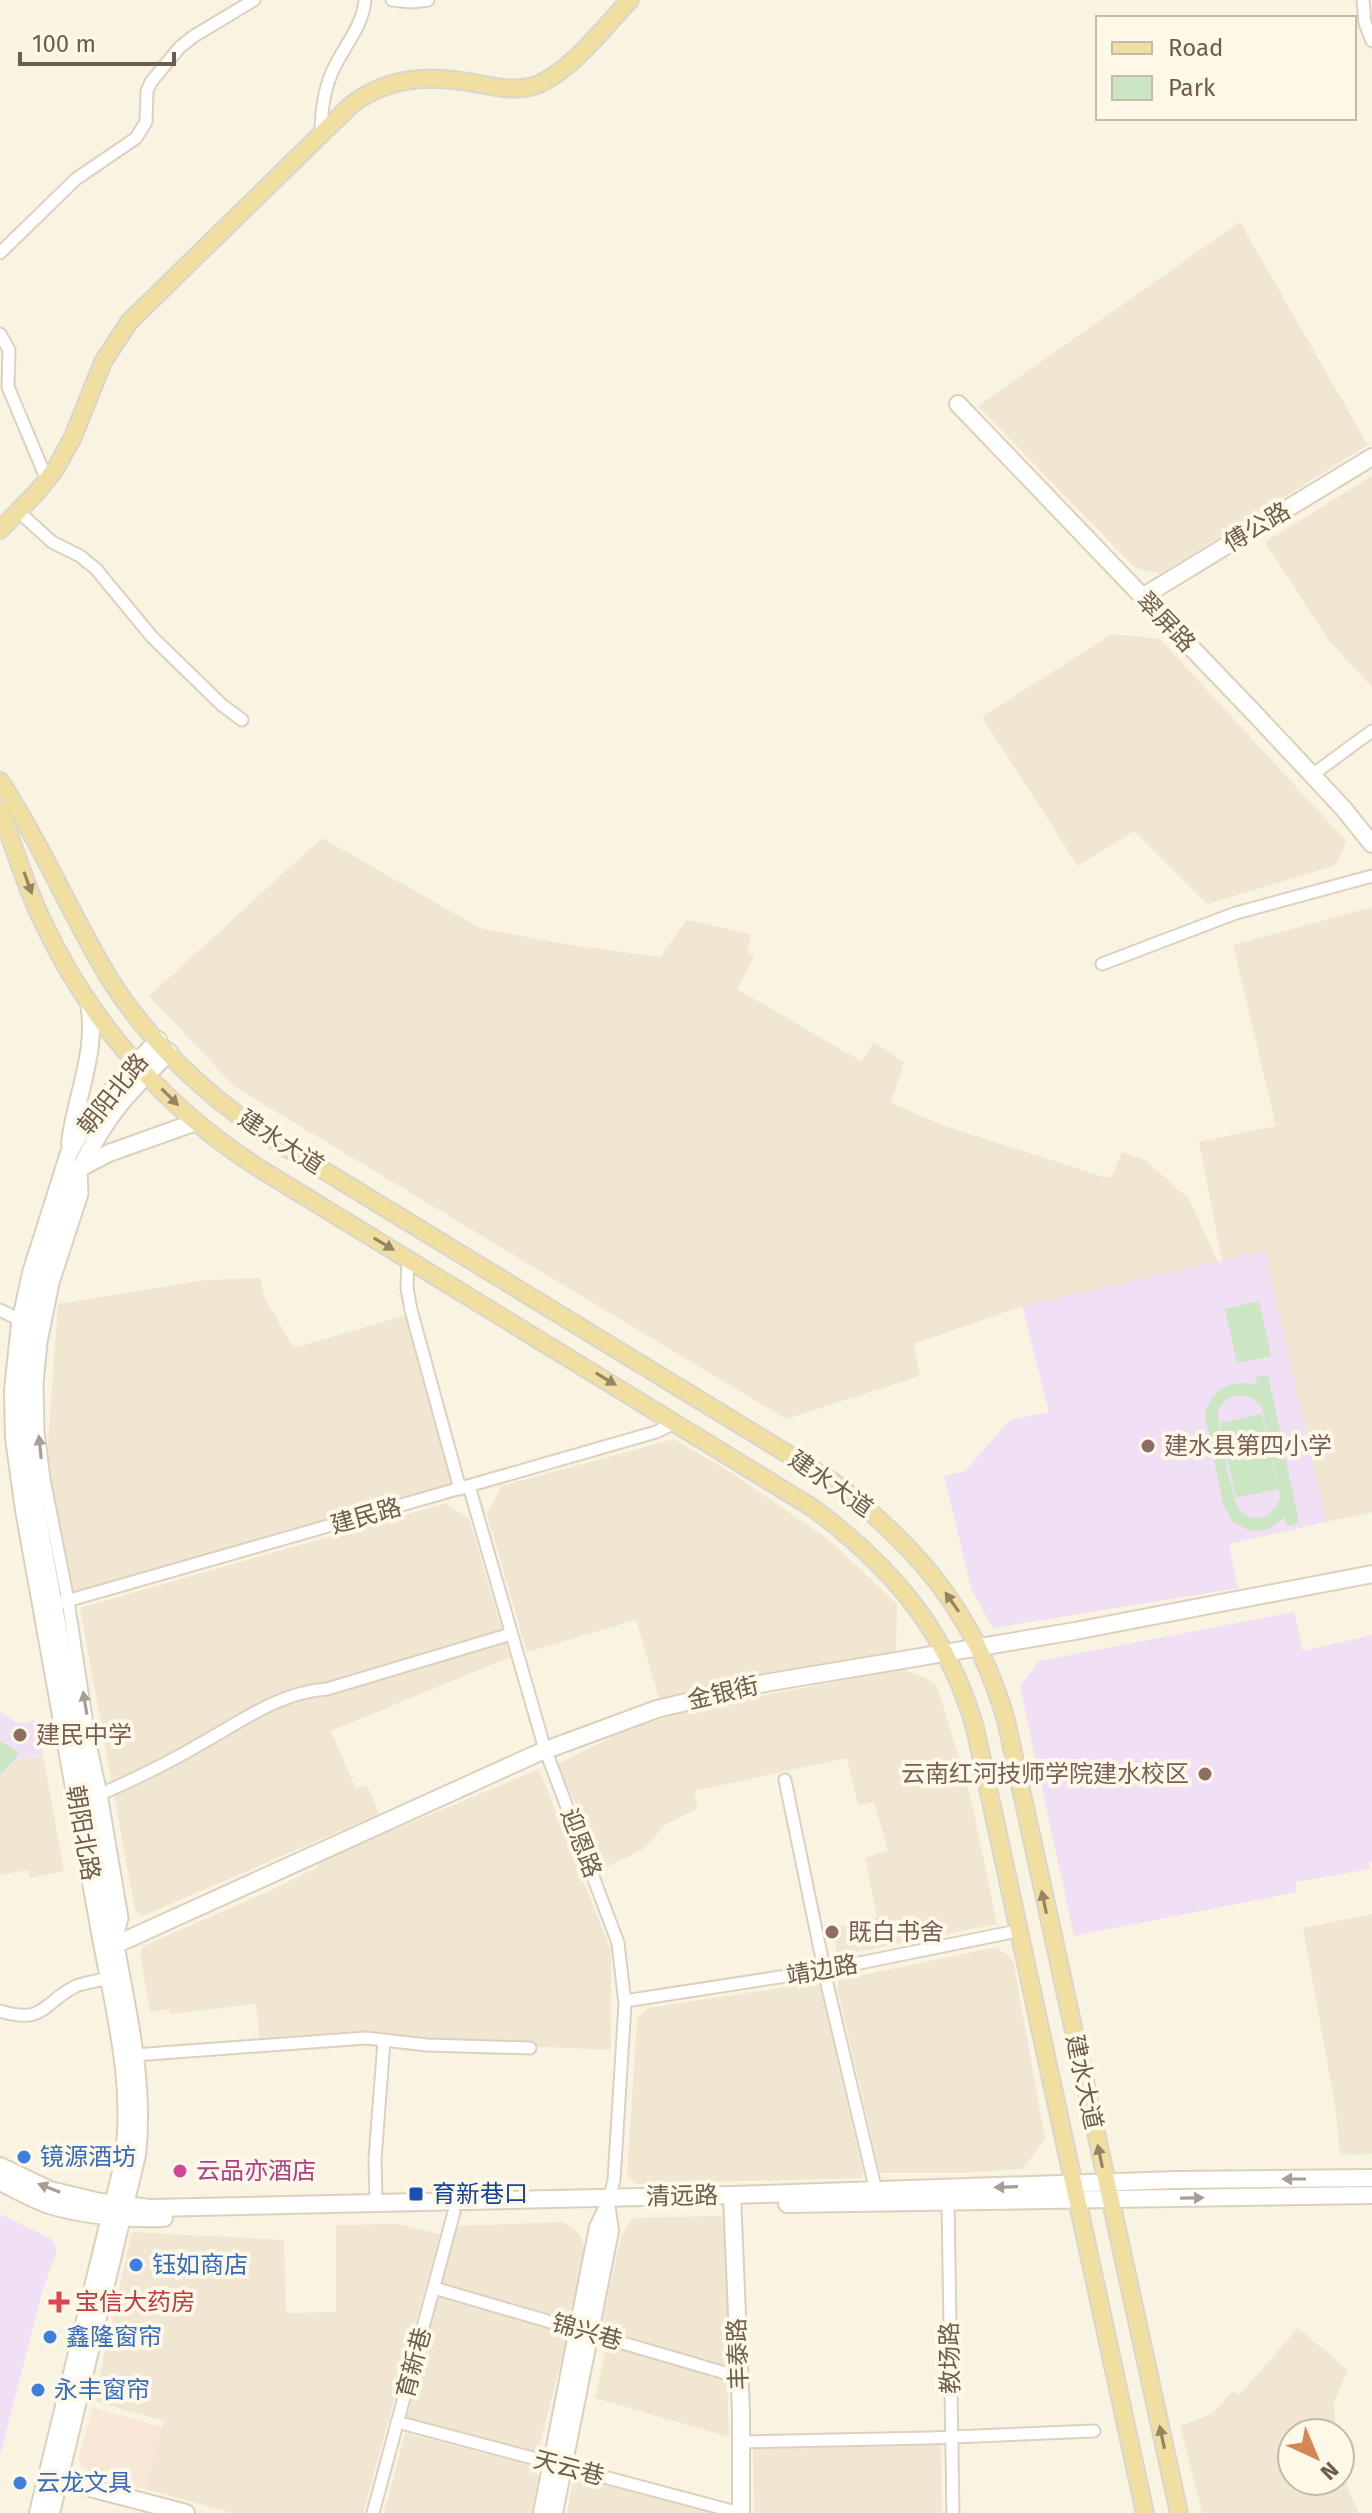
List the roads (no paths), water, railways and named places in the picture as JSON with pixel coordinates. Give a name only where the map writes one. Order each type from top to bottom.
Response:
[{"type":"main road","points":[[0,530],[47,480],[73,437],[103,362],[129,322],[359,99],[396,82],[434,77],[513,89],[537,85],[563,69],[630,0]]},
{"type":"main road","name":"翠屏路","points":[[958,404],[1312,775],[1372,844]]},
{"type":"main road","name":"傅公路","points":[[1142,597],[1372,457]]},
{"type":"main road","name":"建水大道","points":[[0,781],[107,975],[163,1046],[212,1094],[261,1132],[832,1481],[890,1527],[919,1558],[955,1607],[979,1647],[1006,1720],[1179,2513]]},
{"type":"main road","name":"建水大道","points":[[0,810],[40,916],[89,1004],[142,1069],[196,1122],[244,1159],[790,1492],[853,1538],[899,1586],[945,1653],[961,1686],[975,1728],[1145,2513]]},
{"type":"main road","points":[[69,1153],[72,1120],[92,1040],[89,1004]]},
{"type":"main road","name":"朝阳北路","points":[[118,2211],[128,2108],[125,2077],[16,1460],[13,1390],[20,1320],[31,1273],[69,1153],[99,1104],[142,1069],[163,1046]]},
{"type":"main road","name":"朝阳北路","points":[[38,2513],[52,2482],[118,2211],[139,2139],[140,2107],[61,1603],[29,1458],[27,1366],[43,1276],[66,1202],[80,1168],[142,1069]]},
{"type":"main road","points":[[80,1168],[109,1153],[196,1122]]},
{"type":"main road","name":"金银街","points":[[115,1945],[545,1749],[646,1712],[728,1690],[1075,1631],[1372,1574]]},
{"type":"main road","name":"清远路","points":[[0,2166],[50,2190],[118,2211],[376,2203],[948,2202],[1372,2178]]},
{"type":"main road","name":"清远路","points":[[0,2182],[44,2203],[118,2211],[454,2212],[608,2203]]},
{"type":"main road","name":"清远路","points":[[732,2200],[876,2191],[1075,2193]]},
{"type":"main road","name":"清远路","points":[[1108,2191],[1372,2195]]},
{"type":"main road","name":"丰泰路","points":[[732,2200],[741,2513]]},
{"type":"main road","name":"迎恩路","points":[[542,2513],[557,2465],[584,2331],[598,2227],[608,2203]]},
{"type":"main road","name":"迎恩路","points":[[554,2513],[557,2465]]},
{"type":"main road","points":[[52,2482],[150,2513]]},
{"type":"main road","points":[[52,2482],[186,2513]]},
{"type":"main road","name":"朝阳北路","points":[[51,2513],[52,2482]]},
{"type":"street","points":[[0,253],[76,179],[136,138],[146,122],[147,91],[151,82],[180,47],[254,0]]},
{"type":"street","points":[[321,134],[320,107],[334,68],[364,15],[365,0]]},
{"type":"street","points":[[392,0],[428,0]]},
{"type":"street","points":[[1363,0],[1365,23],[1372,41]]},
{"type":"street","points":[[0,334],[9,350],[8,387],[47,480]]},
{"type":"street","points":[[18,511],[52,542],[80,556],[96,569],[152,637],[222,705],[242,720]]},
{"type":"street","points":[[1312,775],[1372,731]]},
{"type":"street","points":[[1102,964],[1236,913],[1372,876]]},
{"type":"street","name":"迎恩路","points":[[408,1259],[407,1288],[411,1310],[464,1488],[545,1749],[616,1934],[625,2001],[614,2180],[608,2203]]},
{"type":"street","points":[[0,1310],[20,1320]]},
{"type":"street","name":"建民路","points":[[61,1603],[656,1432],[676,1422]]},
{"type":"street","points":[[61,1603],[101,1794],[122,1918],[115,1945]]},
{"type":"street","points":[[101,1794],[198,1746],[279,1699],[302,1691],[327,1689],[511,1634]]},
{"type":"street","points":[[785,1780],[876,2191]]},
{"type":"street","name":"靖边路","points":[[625,2001],[825,1970],[1017,1931]]},
{"type":"street","points":[[0,2011],[28,2015],[41,2012],[72,1988],[108,1978]]},
{"type":"street","points":[[134,2055],[366,2038],[530,2048]]},
{"type":"street","points":[[376,2203],[375,2159],[384,2041]]},
{"type":"street","name":"教场路","points":[[948,2202],[953,2513]]},
{"type":"street","name":"育新巷","points":[[373,2513],[454,2212]]},
{"type":"street","name":"锦兴巷","points":[[434,2288],[739,2377]]},
{"type":"street","name":"天云巷","points":[[397,2422],[741,2513]]},
{"type":"street","points":[[741,2442],[1094,2431]]},
{"type":"place","name":"建水县第四小学","points":[[1148,1446]]},
{"type":"place","name":"建民中学","points":[[20,1735]]},
{"type":"place","name":"云南红河技师学院建水校区","points":[[1205,1774]]},
{"type":"place","name":"既白书舍","points":[[832,1932]]},
{"type":"place","name":"镜源酒坊","points":[[24,2157]]},
{"type":"place","name":"云品亦酒店","points":[[180,2171]]},
{"type":"place","name":"育新巷口","points":[[416,2194]]},
{"type":"place","name":"钰如商店","points":[[136,2265]]},
{"type":"place","name":"宝信大药房","points":[[59,2302]]},
{"type":"place","name":"鑫隆窗帘","points":[[50,2337]]},
{"type":"place","name":"永丰窗帘","points":[[38,2390]]},
{"type":"place","name":"云龙文具","points":[[20,2483]]}]
